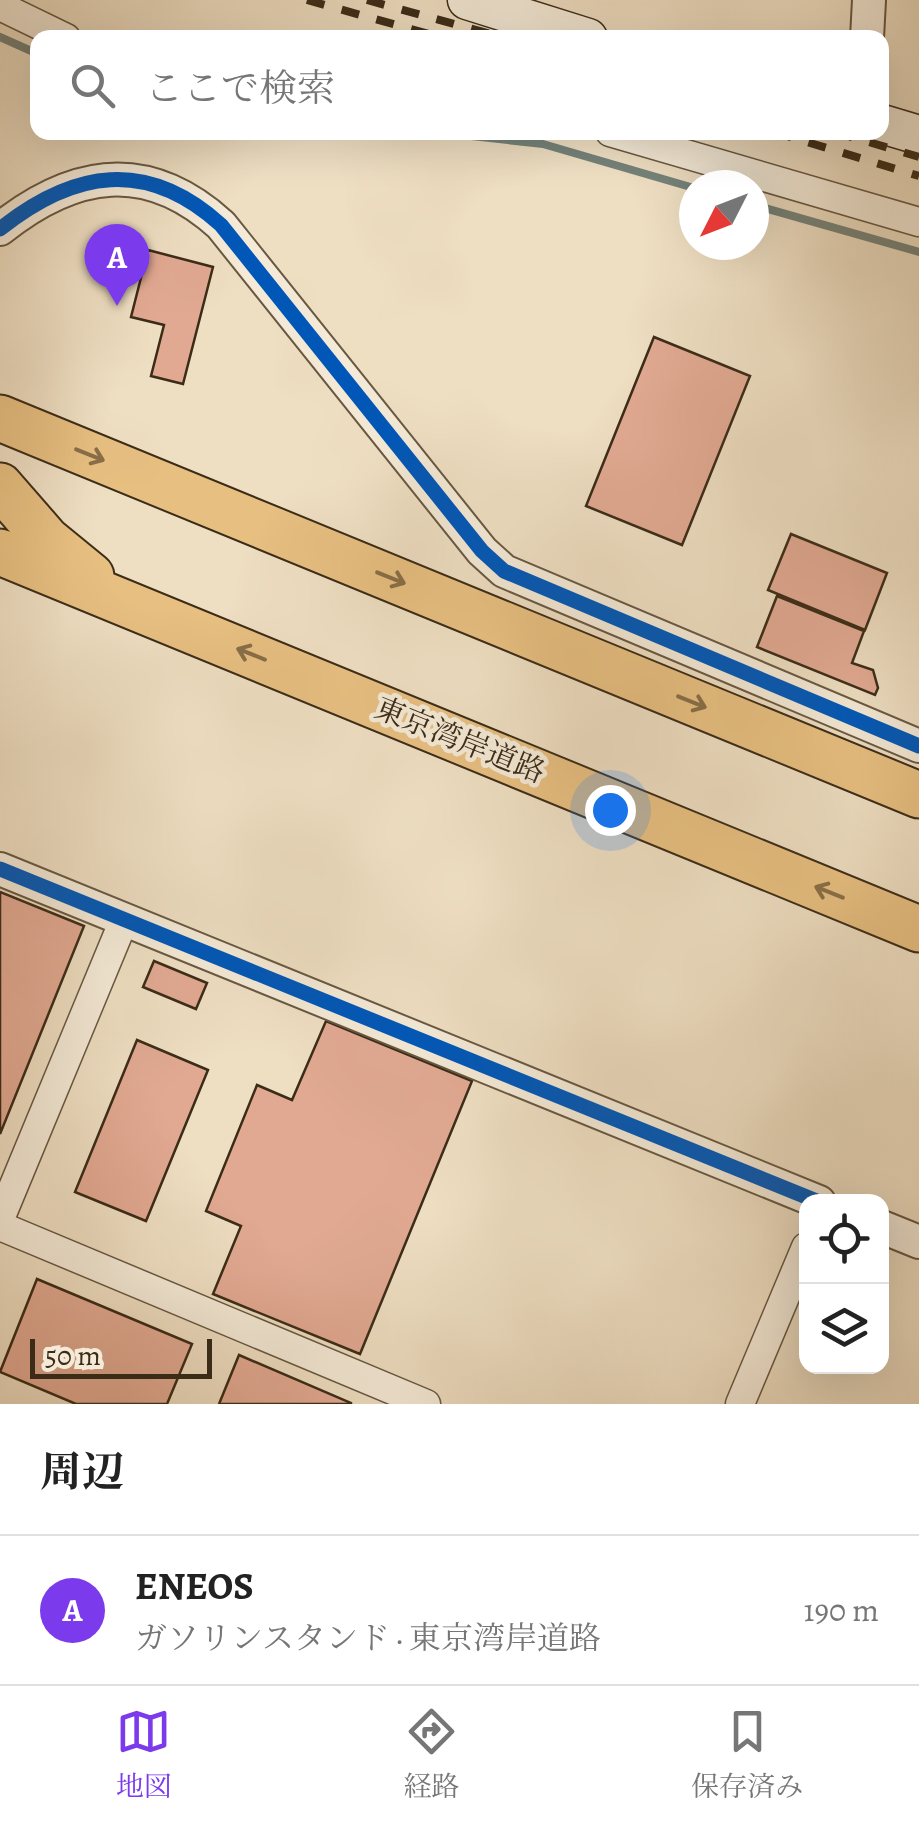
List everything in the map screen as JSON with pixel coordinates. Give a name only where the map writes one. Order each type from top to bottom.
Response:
[{"type":"highway","points":[[0,418],[919,795]]},
{"type":"highway","points":[[0,486],[47,540],[123,603]]},
{"type":"highway","name":"東京湾岸道路","points":[[0,552],[919,930]]},
{"type":"main road","points":[[466,0],[562,30]]},
{"type":"main road","points":[[889,126],[919,135]]},
{"type":"street","points":[[867,30],[869,0]]},
{"type":"street","points":[[0,6],[50,30]]},
{"type":"street","points":[[637,140],[919,222]]},
{"type":"street","points":[[0,229],[49,194],[82,184],[123,179],[158,183],[193,199],[220,225],[482,551],[504,571],[919,746]]},
{"type":"street","points":[[0,869],[799,1194]]},
{"type":"street","points":[[124,920],[0,1222],[426,1404]]},
{"type":"street","points":[[889,1230],[919,1242]]},
{"type":"street","points":[[740,1404],[799,1264]]},
{"type":"building","points":[[148,250],[213,267],[183,384],[151,376],[164,325],[131,317]]},
{"type":"building","points":[[654,337],[750,376],[682,545],[586,506]]},
{"type":"building","points":[[791,534],[887,573],[865,630],[768,590]]},
{"type":"building","points":[[777,596],[864,631],[852,663],[873,670],[878,688],[875,695],[757,647]]},
{"type":"building","points":[[0,892],[84,926],[0,1134]]},
{"type":"building","points":[[154,961],[207,983],[196,1009],[143,987]]},
{"type":"building","points":[[326,1021],[472,1081],[360,1354],[213,1294],[241,1226],[206,1211],[257,1085],[292,1100]]},
{"type":"building","points":[[137,1040],[208,1070],[146,1221],[75,1192]]},
{"type":"building","points":[[37,1279],[192,1344],[167,1404],[76,1404],[0,1372]]},
{"type":"building","points":[[239,1355],[351,1403],[351,1404],[219,1404]]},
{"type":"waterway","points":[[0,37],[30,50]]},
{"type":"waterway","points":[[507,140],[543,144],[679,184]]},
{"type":"waterway","points":[[769,209],[919,252]]},
{"type":"railway","points":[[307,0],[414,30]]},
{"type":"railway","points":[[367,0],[476,30]]},
{"type":"railway","points":[[800,140],[919,176]]},
{"type":"railway","points":[[862,140],[919,157]]},
{"type":"cycle path","points":[[0,229],[55,194],[110,180],[138,181],[166,189],[193,204],[221,225],[482,551],[504,571],[919,746]]},
{"type":"cycle path","points":[[0,869],[799,1194]]},
{"type":"place","name":"ENEOS","points":[[117,306]]}]
